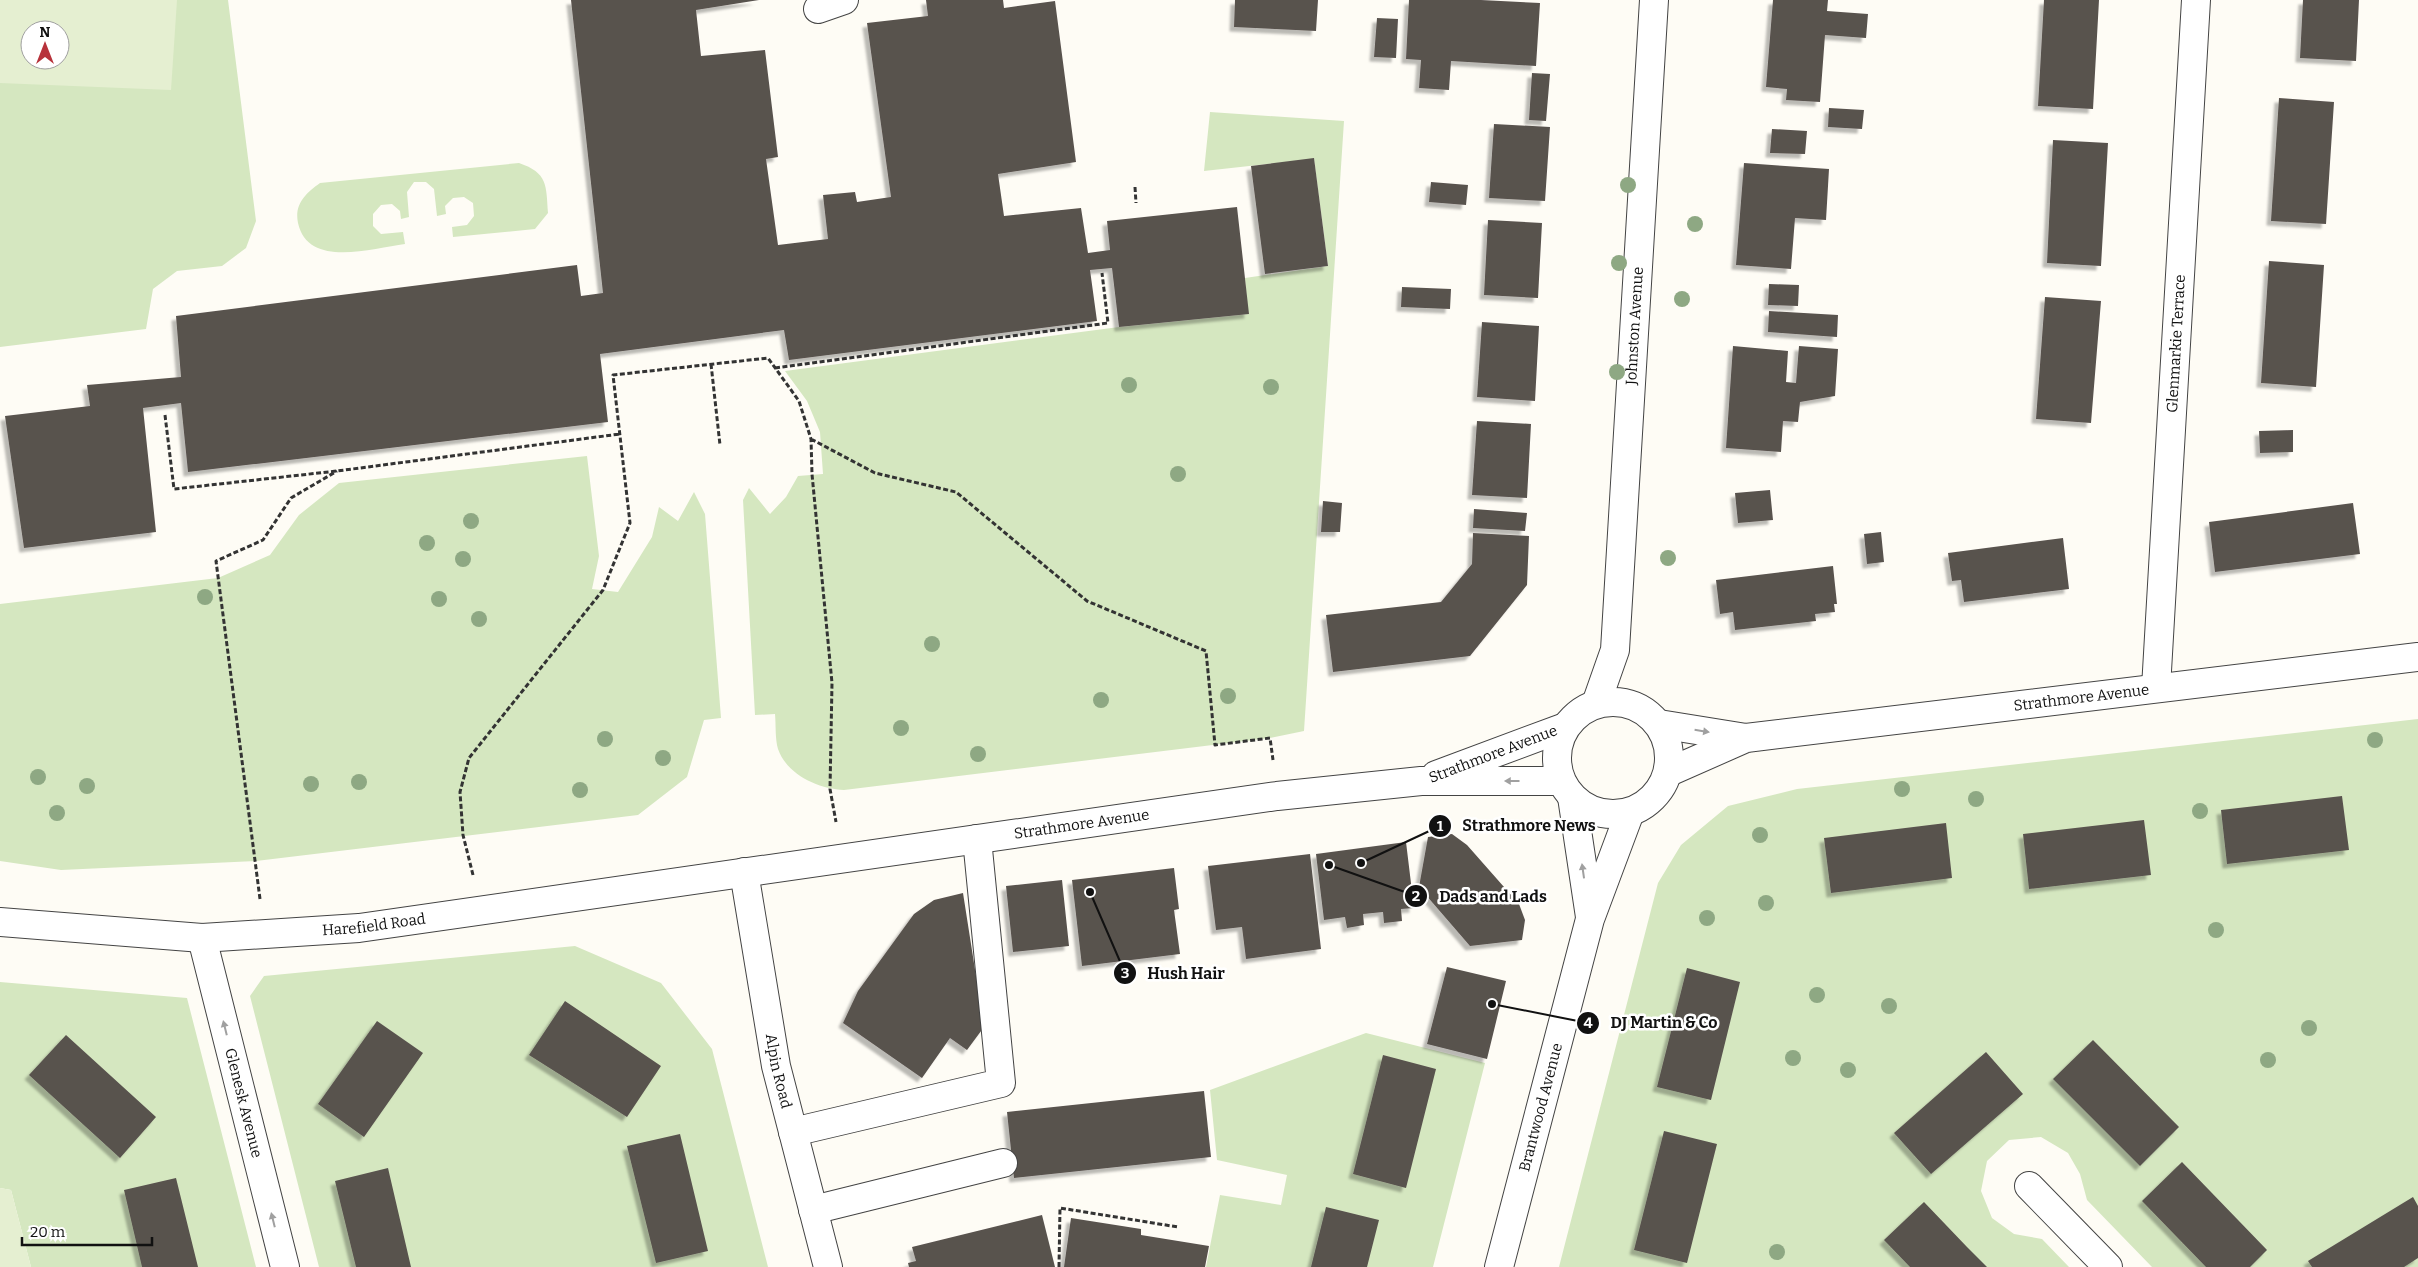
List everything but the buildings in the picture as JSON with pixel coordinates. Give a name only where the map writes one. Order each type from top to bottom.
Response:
[{"type":"street","points":[[818,9],[844,0]]},
{"type":"street","name":"Johnston Avenue","points":[[1596,704],[1615,650],[1654,0]]},
{"type":"street","name":"Glenmarkie Terrace","points":[[2156,688],[2196,0]]},
{"type":"street","name":"Johnston Avenue","points":[[1615,650],[1632,704]]},
{"type":"street","name":"Strathmore Avenue","points":[[1658,724],[1746,738],[2418,657]]},
{"type":"street","name":"Strathmore Avenue","points":[[744,872],[1277,796],[1421,781],[1566,789],[1557,763],[1558,744],[1566,727],[1579,712],[1596,704],[1614,701],[1632,704],[1647,712],[1658,724],[1669,746],[1669,772],[1746,738]]},
{"type":"street","name":"Strathmore Avenue","points":[[1421,781],[1566,727]]},
{"type":"street","points":[[1566,789],[1589,809],[1609,814],[1630,812],[1647,804],[1660,789],[1669,772]]},
{"type":"street","name":"Brantwood Avenue","points":[[1566,789],[1590,919]]},
{"type":"street","name":"Brantwood Avenue","points":[[1499,1267],[1590,919],[1630,812]]},
{"type":"street","points":[[793,1132],[1001,1083],[976,839]]},
{"type":"street","name":"Harefield Road","points":[[0,922],[202,938],[360,928],[744,872]]},
{"type":"street","name":"Alpin Road","points":[[744,872],[776,1066],[828,1267]]},
{"type":"street","name":"Glenesk Avenue","points":[[202,938],[285,1267]]},
{"type":"street","points":[[813,1210],[1003,1163]]},
{"type":"street","points":[[2029,1186],[2108,1267]]},
{"type":"path","points":[[1135,187],[1136,203]]},
{"type":"path","points":[[775,368],[1108,323],[1102,273]]},
{"type":"path","points":[[481,910],[463,836],[460,792],[469,758],[603,590],[630,523],[613,375],[768,358],[799,400],[811,439],[812,474],[832,682],[830,789],[842,858]]},
{"type":"path","points":[[710,364],[720,446]]},
{"type":"path","points":[[165,415],[174,489],[337,471],[620,434]]},
{"type":"path","points":[[811,439],[875,473],[956,492],[1087,601],[1206,651],[1215,745],[1270,738],[1277,796]]},
{"type":"path","points":[[264,934],[216,562],[263,540],[291,498],[337,471]]},
{"type":"path","points":[[1059,1267],[1060,1208],[1178,1227]]},
{"type":"green space","points":[[0,0],[228,0],[256,221],[246,248],[222,266],[177,271],[153,289],[146,329],[0,347]]},
{"type":"green space","points":[[0,0],[177,0],[171,90],[0,83]]},
{"type":"green space","points":[[1210,112],[1344,121],[1304,731],[1270,738],[844,790],[824,787],[805,779],[796,773],[782,758],[778,749],[775,714],[755,715],[743,500],[749,488],[770,514],[786,497],[798,476],[823,474],[820,432],[807,401],[785,371],[1119,327],[1248,314],[1245,278],[1328,266],[1314,159],[1204,171]]},
{"type":"green space","points":[[519,163],[535,171],[544,181],[546,188],[548,213],[535,229],[453,237],[452,227],[467,225],[474,216],[473,203],[464,197],[453,198],[445,206],[446,214],[437,216],[434,189],[426,182],[414,182],[407,192],[409,217],[401,219],[400,211],[392,204],[381,205],[373,214],[373,226],[381,234],[403,232],[405,244],[359,251],[328,251],[314,246],[304,237],[298,223],[298,210],[302,200],[320,183]]},
{"type":"green space","points":[[587,456],[599,556],[592,589],[618,592],[652,537],[659,507],[678,521],[694,492],[705,514],[721,718],[704,720],[687,777],[638,815],[256,861],[61,870],[0,861],[0,604],[218,578],[270,555],[299,515],[339,483]]},
{"type":"green space","points":[[2418,719],[2418,1267],[2152,1267],[2087,1200],[2080,1174],[2068,1153],[2041,1137],[2009,1140],[1987,1161],[1981,1191],[1992,1218],[2014,1234],[2042,1239],[2069,1267],[1559,1267],[1658,883],[1681,845],[1728,806],[1797,789]]},
{"type":"green space","points":[[575,946],[661,983],[712,1049],[768,1267],[319,1267],[250,996],[264,976]]},
{"type":"green space","points":[[0,982],[187,998],[256,1267],[31,1267],[11,1190],[0,1188]]},
{"type":"green space","points":[[1366,1033],[1485,1063],[1433,1267],[1206,1267],[1220,1195],[1281,1205],[1287,1175],[1217,1160],[1210,1090]]},
{"type":"green space","points":[[0,1188],[11,1190],[31,1267],[0,1267]]},
{"type":"place","name":"Strathmore News","points":[[1361,863]]},
{"type":"place","name":"Dads and Lads","points":[[1329,865]]},
{"type":"place","name":"Hush Hair","points":[[1090,892]]},
{"type":"place","name":"DJ Martin & Co","points":[[1492,1004]]}]
